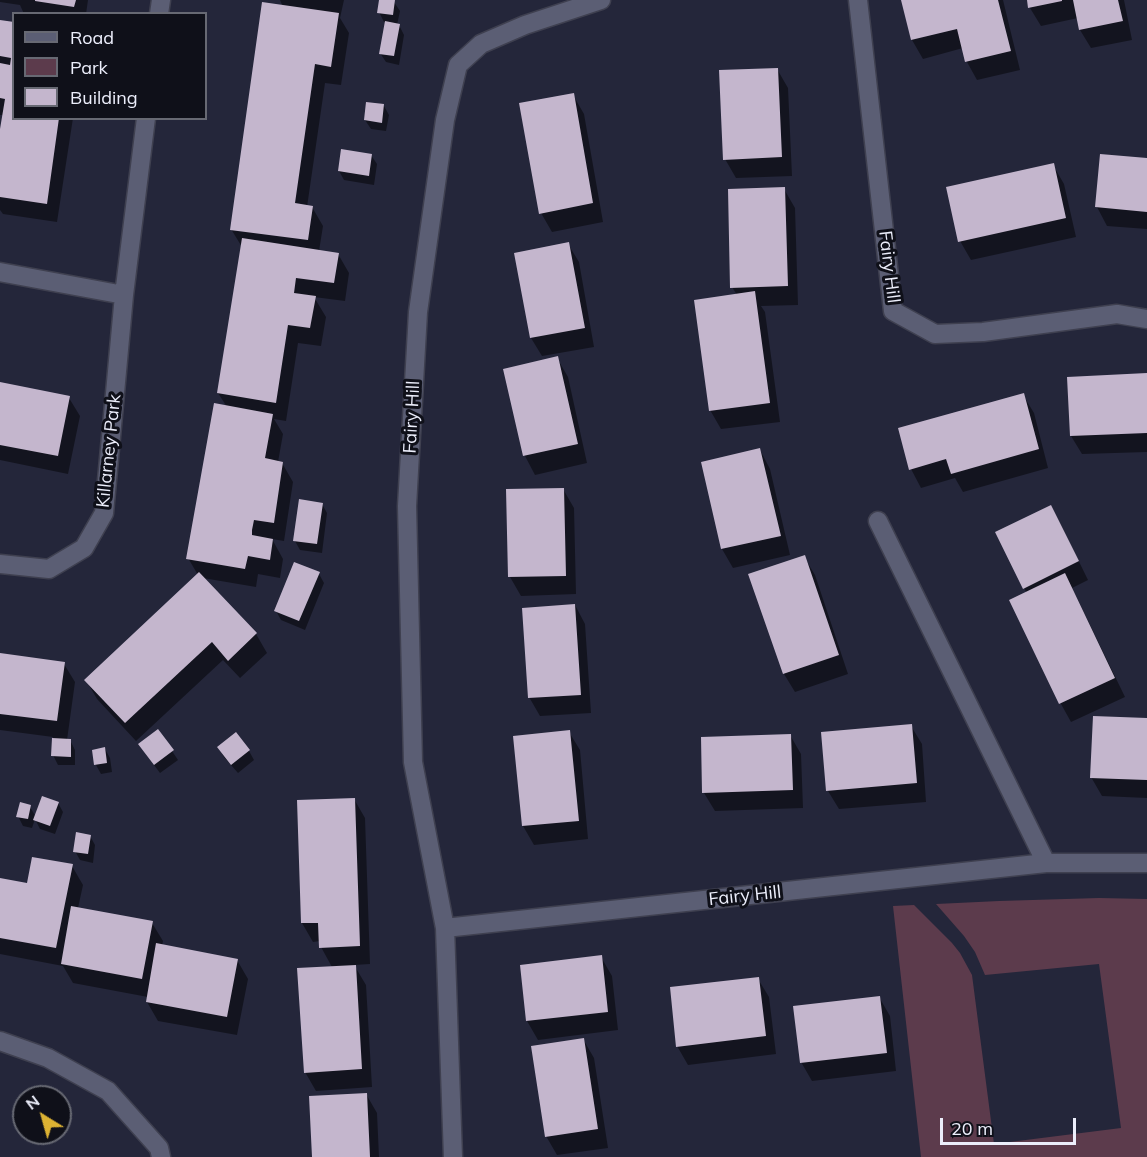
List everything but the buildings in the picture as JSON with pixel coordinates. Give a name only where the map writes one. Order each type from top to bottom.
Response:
[{"type":"street","name":"Fairy Hill","points":[[453,1157],[445,928],[413,762],[407,506],[418,312],[445,120],[458,65],[480,44],[525,25],[601,0]]},
{"type":"street","name":"Fairy Hill","points":[[858,0],[893,311],[935,334],[983,332],[1117,314],[1147,319]]},
{"type":"street","name":"Killarney Park","points":[[0,564],[49,569],[84,548],[104,513],[124,295],[146,120]]},
{"type":"street","points":[[0,272],[124,295]]},
{"type":"street","points":[[878,521],[1046,863]]},
{"type":"street","name":"Fairy Hill","points":[[445,928],[1046,863],[1147,864]]},
{"type":"street","points":[[0,1041],[48,1058],[108,1091],[159,1148],[161,1157]]},
{"type":"green space","points":[[1099,898],[1147,899],[1147,1157],[921,1157],[893,906],[914,905],[952,943],[972,975],[994,1144],[1121,1128],[1099,964],[985,975],[975,952],[964,936],[936,904]]}]
